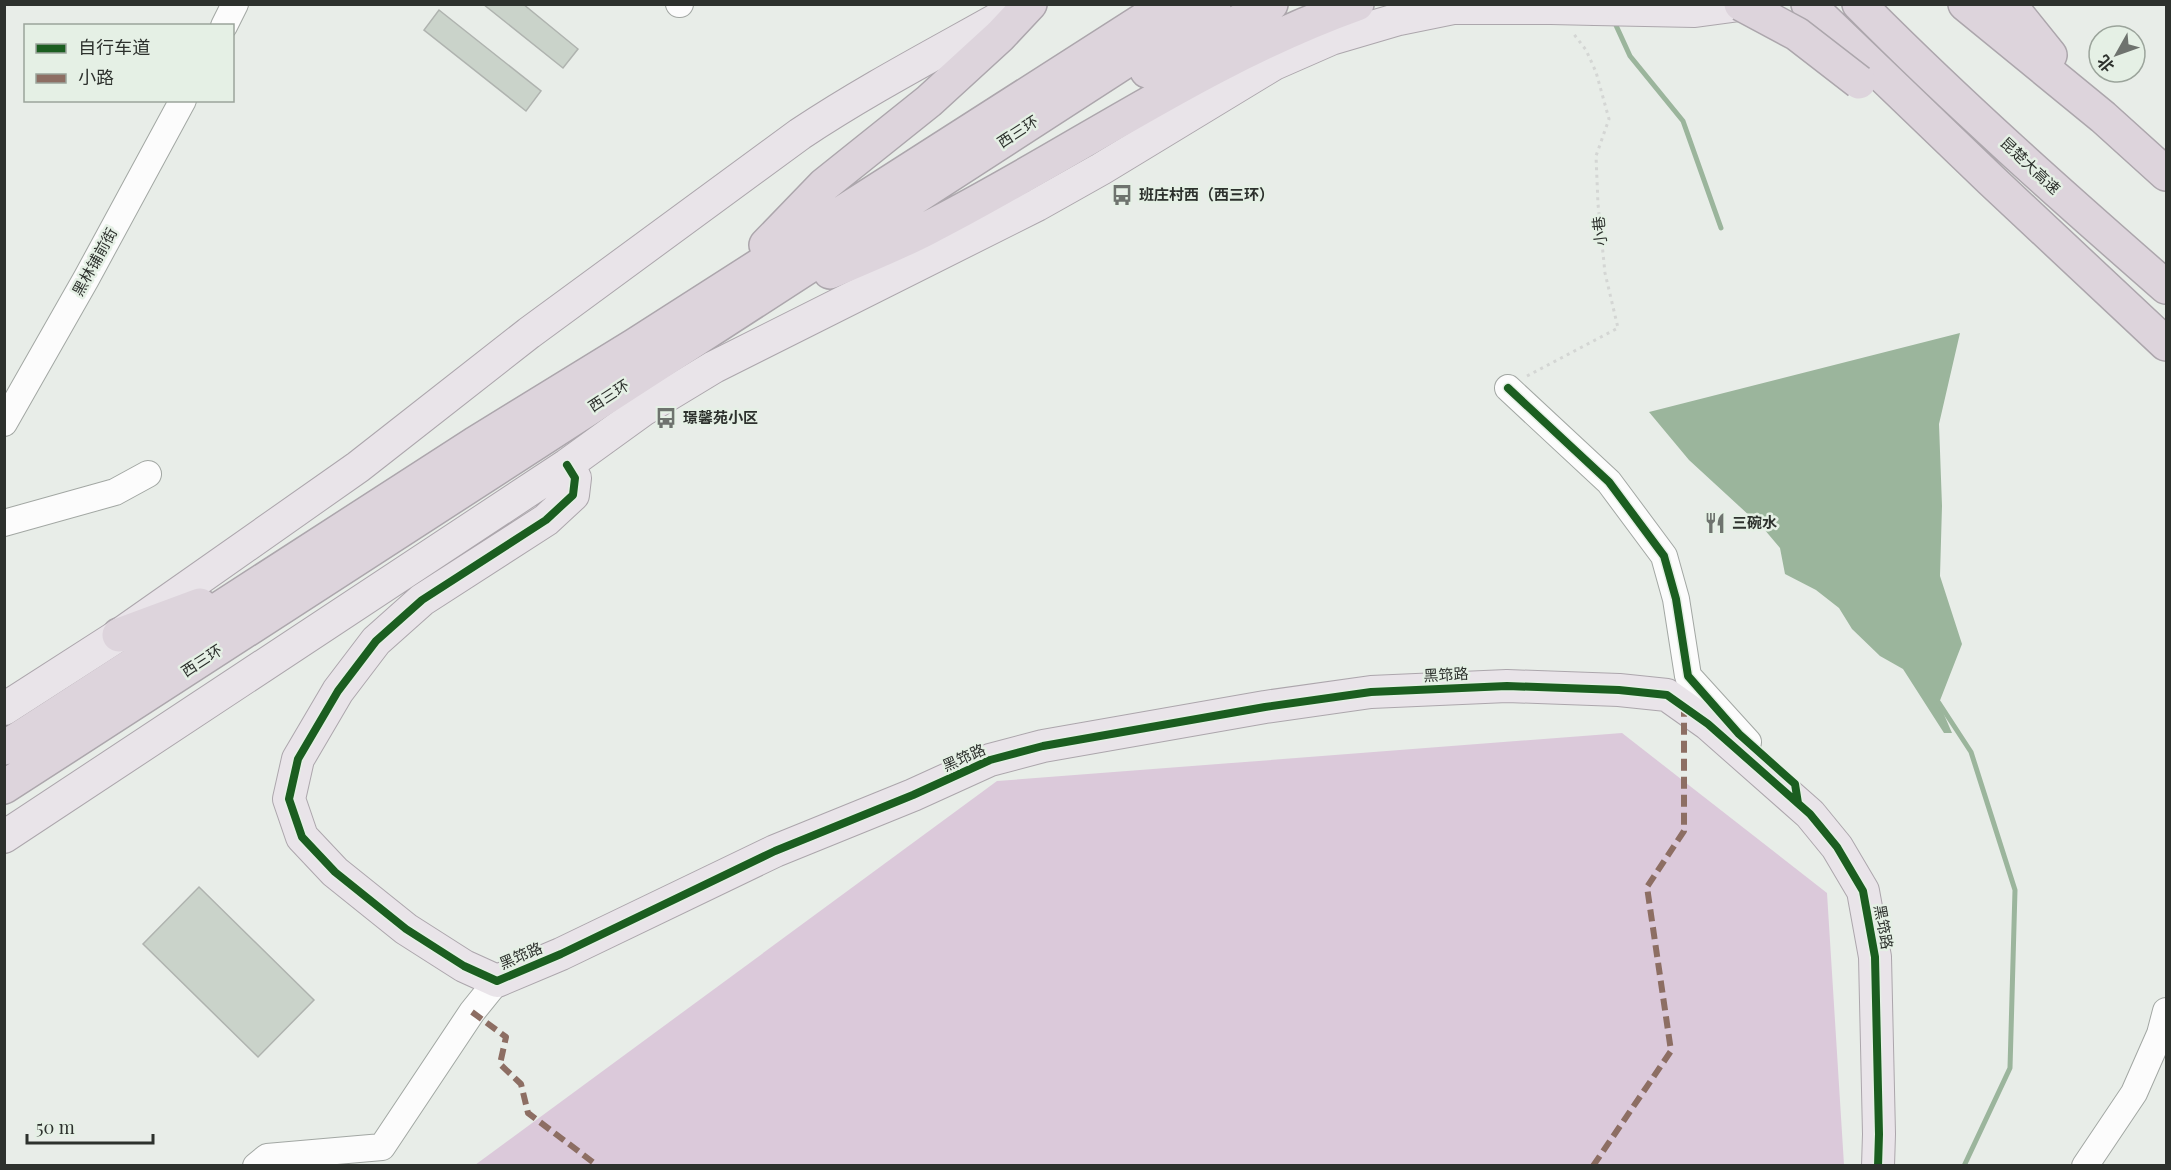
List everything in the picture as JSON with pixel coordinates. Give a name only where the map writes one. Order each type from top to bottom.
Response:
[{"type":"highway","points":[[730,301],[824,185],[929,101],[1000,36],[1030,4]]},
{"type":"highway","name":"西三环","points":[[4,788],[1168,4]]},
{"type":"highway","name":"西三环","points":[[4,748],[474,444],[730,301],[995,147],[1214,4]]},
{"type":"highway","points":[[995,147],[1167,61],[1271,4]]},
{"type":"highway","points":[[730,301],[925,230],[1166,94],[1275,38],[1357,4]]},
{"type":"highway","points":[[1741,4],[1864,72],[1992,180],[2166,344]]},
{"type":"highway","points":[[1808,4],[1864,72],[1946,163],[2166,355]]},
{"type":"highway","name":"昆楚大高速","points":[[1859,4],[1895,41],[2062,196],[2166,287]]},
{"type":"highway","points":[[1965,4],[2103,117],[2165,173]]},
{"type":"highway","points":[[2009,4],[2065,73],[2165,173]]},
{"type":"highway","points":[[119,635],[252,586]]},
{"type":"main road","points":[[4,709],[119,635],[358,467],[529,333],[800,134],[898,73],[1024,4]]},
{"type":"main road","points":[[4,837],[567,465],[643,410],[714,367],[1038,205],[1274,64],[1331,39],[1399,19],[1453,8],[1559,16],[1645,10],[1695,11],[1747,4]]},
{"type":"main road","name":"黑筇路","points":[[567,465],[575,478],[573,495],[546,520],[422,600],[376,641],[338,691],[298,759],[289,799],[302,837],[335,872],[406,929],[464,966],[496,981],[561,954],[775,850],[913,795],[990,760],[1043,746],[1265,707],[1371,692],[1507,686],[1620,690],[1667,695],[1708,724],[1810,813],[1837,847],[1863,891],[1875,957],[1878,1166]]},
{"type":"street","points":[[225,24],[235,4]]},
{"type":"street","name":"黑林铺前街","points":[[4,423],[86,279],[182,102]]},
{"type":"street","points":[[1508,388],[1609,482],[1664,556],[1676,599],[1688,676],[1739,734],[1795,784],[1798,803]]},
{"type":"street","points":[[4,523],[115,492],[148,474]]},
{"type":"street","points":[[256,1166],[267,1157],[382,1147],[472,1012],[496,981]]},
{"type":"street","points":[[2085,1166],[2134,1093],[2160,1034],[2166,1011]]},
{"type":"shaded area","name":"三碗水","points":[[1960,333],[1939,424],[1942,506],[1940,576],[1962,644],[1939,703],[1952,733],[1944,733],[1903,669],[1880,656],[1852,629],[1839,608],[1816,590],[1785,574],[1780,548],[1764,529],[1689,460],[1649,412]]},
{"type":"shaded area","points":[[1622,733],[1827,893],[1844,1165],[475,1165],[997,781]]},
{"type":"building","points":[[483,4],[523,4],[578,49],[563,68]]},
{"type":"building","points":[[439,10],[541,91],[526,111],[424,30]]},
{"type":"building","points":[[199,887],[314,1000],[258,1057],[143,944]]},
{"type":"waterway","points":[[1614,21],[1630,56],[1683,121],[1721,228]]},
{"type":"waterway","points":[[1939,703],[1971,752],[2015,890],[2010,1068],[1964,1166]]},
{"type":"marked path","points":[[1593,1166],[1671,1051],[1647,887],[1684,831],[1684,707]]},
{"type":"marked path","points":[[472,1012],[506,1037],[500,1064],[521,1084],[528,1113],[594,1163],[593,1166]]},
{"type":"cycle path","points":[[1508,388],[1609,482],[1664,556],[1676,599],[1688,676],[1739,734],[1795,784],[1798,803]]},
{"type":"cycle path","points":[[567,465],[575,478],[573,495],[546,520],[422,600],[376,641],[338,691],[298,759],[289,799],[302,837],[335,872],[406,929],[464,966],[497,981],[561,954],[775,851],[913,795],[990,760],[1043,746],[1265,707],[1371,692],[1507,686],[1619,690],[1667,695],[1708,724],[1810,814],[1837,847],[1863,891],[1875,957],[1878,1166]]},
{"type":"place","name":"班庄村西（西三环）","points":[[1122,195]]},
{"type":"place","name":"璟馨苑小区","points":[[666,418]]},
{"type":"place","name":"三碗水","points":[[1715,523]]}]
